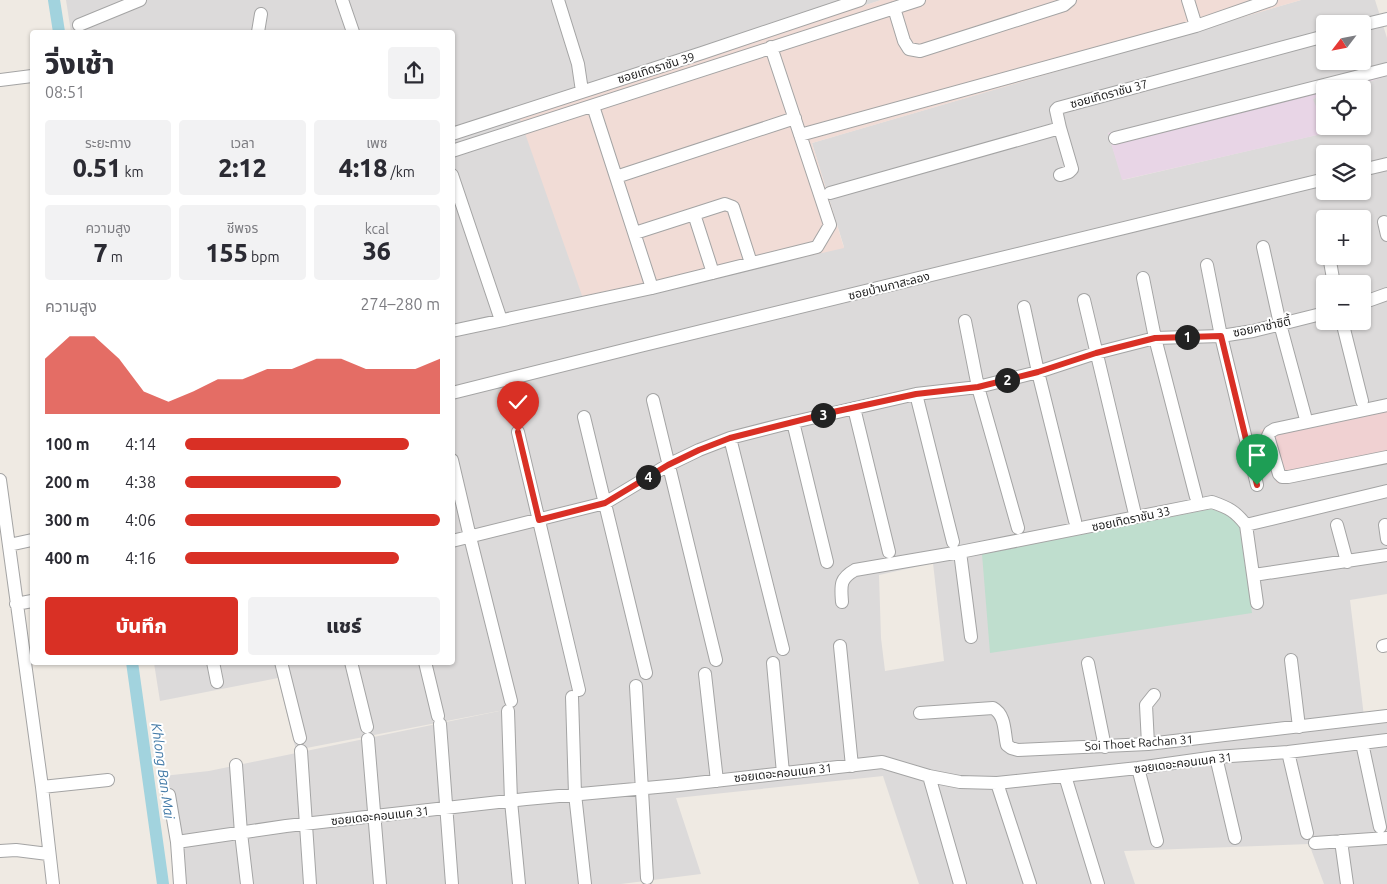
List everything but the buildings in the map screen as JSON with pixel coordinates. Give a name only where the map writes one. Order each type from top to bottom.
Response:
[{"type":"street","points":[[342,0],[351,30]]},
{"type":"street","points":[[558,0],[578,64],[582,91]]},
{"type":"street","name":"ซอยเทิดราชัน 39","points":[[455,133],[860,0]]},
{"type":"street","points":[[455,150],[919,0]]},
{"type":"street","points":[[894,8],[904,41],[910,49],[920,51],[1064,5],[1070,0]]},
{"type":"street","points":[[1188,0],[1196,26]]},
{"type":"street","points":[[800,135],[1196,26],[1272,0]]},
{"type":"street","points":[[79,25],[133,1]]},
{"type":"street","points":[[258,30],[261,14]]},
{"type":"street","points":[[1371,23],[1387,19]]},
{"type":"street","name":"ซอยเทิดราชัน 37","points":[[1060,128],[1056,110],[1058,108],[1316,38]]},
{"type":"street","points":[[455,330],[652,288],[818,247],[830,225],[771,47]]},
{"type":"street","points":[[1115,138],[1387,69]]},
{"type":"street","points":[[0,80],[30,76]]},
{"type":"street","points":[[593,106],[652,288]]},
{"type":"street","points":[[616,176],[795,118]]},
{"type":"street","points":[[830,193],[1060,128],[1072,169],[1060,175]]},
{"type":"street","points":[[1371,168],[1387,164]]},
{"type":"street","name":"ซอยบ้านกาสะลอง","points":[[455,393],[650,343],[1316,181]]},
{"type":"street","points":[[455,184],[501,320]]},
{"type":"street","points":[[635,232],[725,204],[734,207],[751,263]]},
{"type":"street","points":[[694,214],[712,273]]},
{"type":"street","points":[[1384,222],[1387,235]]},
{"type":"street","points":[[1263,248],[1280,324],[1305,416]]},
{"type":"street","points":[[1207,265],[1221,336],[1257,485]]},
{"type":"street","points":[[1143,278],[1155,338],[1196,497]]},
{"type":"street","points":[[1371,300],[1387,295]]},
{"type":"street","points":[[1084,300],[1134,510]]},
{"type":"street","points":[[1024,307],[1075,521]]},
{"type":"street","name":"ซอยคาซ่าซิตี้","points":[[455,540],[605,503],[668,465],[730,438],[916,394],[978,387],[1038,372],[1096,353],[1155,338],[1221,336],[1253,331],[1316,315]]},
{"type":"street","points":[[965,321],[978,387],[1018,528]]},
{"type":"street","points":[[1344,330],[1362,400]]},
{"type":"street","points":[[916,394],[956,547],[972,637]]},
{"type":"street","points":[[653,400],[716,660]]},
{"type":"street","points":[[1387,405],[1275,429],[1268,436],[1279,474],[1282,477],[1387,456]]},
{"type":"street","points":[[854,408],[889,552]]},
{"type":"street","points":[[584,417],[646,673]]},
{"type":"street","points":[[793,422],[828,562]]},
{"type":"street","points":[[518,432],[576,693],[576,794],[585,884]]},
{"type":"street","points":[[730,438],[783,650]]},
{"type":"street","points":[[455,473],[510,706],[511,801],[519,884]]},
{"type":"street","points":[[0,480],[42,787],[48,854],[53,884]]},
{"type":"street","points":[[1257,604],[1246,525],[1387,491]]},
{"type":"street","name":"ซอยเทิดราชัน 33","points":[[842,602],[841,584],[843,579],[855,570],[956,547],[1212,502],[1229,508],[1239,515],[1246,525]]},
{"type":"street","points":[[1337,525],[1347,562]]},
{"type":"street","points":[[1385,525],[1387,539]]},
{"type":"street","points":[[9,545],[30,540]]},
{"type":"street","points":[[1254,575],[1387,555]]},
{"type":"street","points":[[16,604],[30,601]]},
{"type":"street","points":[[840,646],[852,766]]},
{"type":"street","points":[[1291,660],[1299,727]]},
{"type":"street","points":[[774,663],[783,774]]},
{"type":"street","points":[[1088,663],[1105,747]]},
{"type":"street","points":[[214,665],[218,682]]},
{"type":"street","points":[[282,665],[301,745],[310,884]]},
{"type":"street","points":[[352,665],[368,733],[380,884]]},
{"type":"street","points":[[426,665],[439,720],[448,809],[452,884]]},
{"type":"street","points":[[705,674],[717,781]]},
{"type":"street","points":[[636,686],[648,878]]},
{"type":"street","points":[[1148,744],[1146,705],[1154,695]]},
{"type":"street","name":"Soi Thoet Rachan 31","points":[[920,714],[993,708],[997,710],[1002,718],[1007,745],[1011,748],[1105,747],[1148,744],[1387,716]]},
{"type":"street","name":"ซอยเดอะคอนเนค 31","points":[[177,842],[511,801],[717,781],[882,762],[929,776],[960,782],[997,783],[1387,740]]},
{"type":"street","points":[[1362,743],[1380,828]]},
{"type":"street","points":[[1288,752],[1311,838],[1341,841],[1387,838]]},
{"type":"street","points":[[1216,758],[1236,838]]},
{"type":"street","points":[[236,765],[247,884]]},
{"type":"street","points":[[1138,768],[1157,841]]},
{"type":"street","points":[[929,776],[960,884]]},
{"type":"street","points":[[1065,776],[1098,884]]},
{"type":"street","points":[[42,787],[108,780]]},
{"type":"street","points":[[997,783],[1030,884]]},
{"type":"street","points":[[169,795],[177,842],[180,884]]},
{"type":"street","points":[[1341,841],[1347,884]]},
{"type":"street","points":[[0,851],[16,850],[48,854]]},
{"type":"shaded area","points":[[66,0],[881,0],[520,119],[844,247],[812,143],[1301,0],[1375,0],[1387,38],[1387,63],[1371,67],[1371,15],[1316,15],[1316,70],[1359,70],[1108,133],[1123,180],[1316,135],[1371,135],[1371,81],[1387,76],[1387,402],[1260,430],[1387,462],[1387,594],[1350,600],[1365,725],[1387,723],[1387,884],[1324,884],[1309,844],[1124,851],[1135,884],[919,884],[883,776],[676,798],[701,874],[621,884],[175,884],[163,776],[209,771],[509,709],[296,750],[278,678],[160,701],[154,665],[455,665],[455,30],[71,30]],"holes":[[[1211,509],[1226,514],[982,554]],[[933,563],[944,661],[885,671],[881,638],[879,575]]]},
{"type":"shaded area","points":[[881,0],[1301,0],[812,143],[844,248],[586,307],[520,119]]},
{"type":"shaded area","points":[[1387,63],[1387,76],[1371,81],[1319,80],[1359,70],[1371,70],[1371,67]]},
{"type":"shaded area","points":[[1316,81],[1316,98],[1313,99],[1316,107],[1317,135],[1122,180],[1108,133]]},
{"type":"shaded area","points":[[1316,98],[1316,109],[1312,99]]},
{"type":"shaded area","points":[[1387,402],[1387,462],[1277,483],[1260,430]]},
{"type":"green space","points":[[1211,509],[1226,514],[1239,525],[1252,613],[990,653],[982,554]]},
{"type":"waterway","name":"Khlong Ban Mai","points":[[54,0],[59,30]]},
{"type":"waterway","name":"Khlong Ban Mai","points":[[132,665],[163,884]]},
{"type":"route","points":[[518,432],[539,520],[605,503],[668,465],[730,438],[833,412],[916,394],[978,387],[1038,372],[1096,353],[1155,338],[1221,336],[1257,485]]}]
